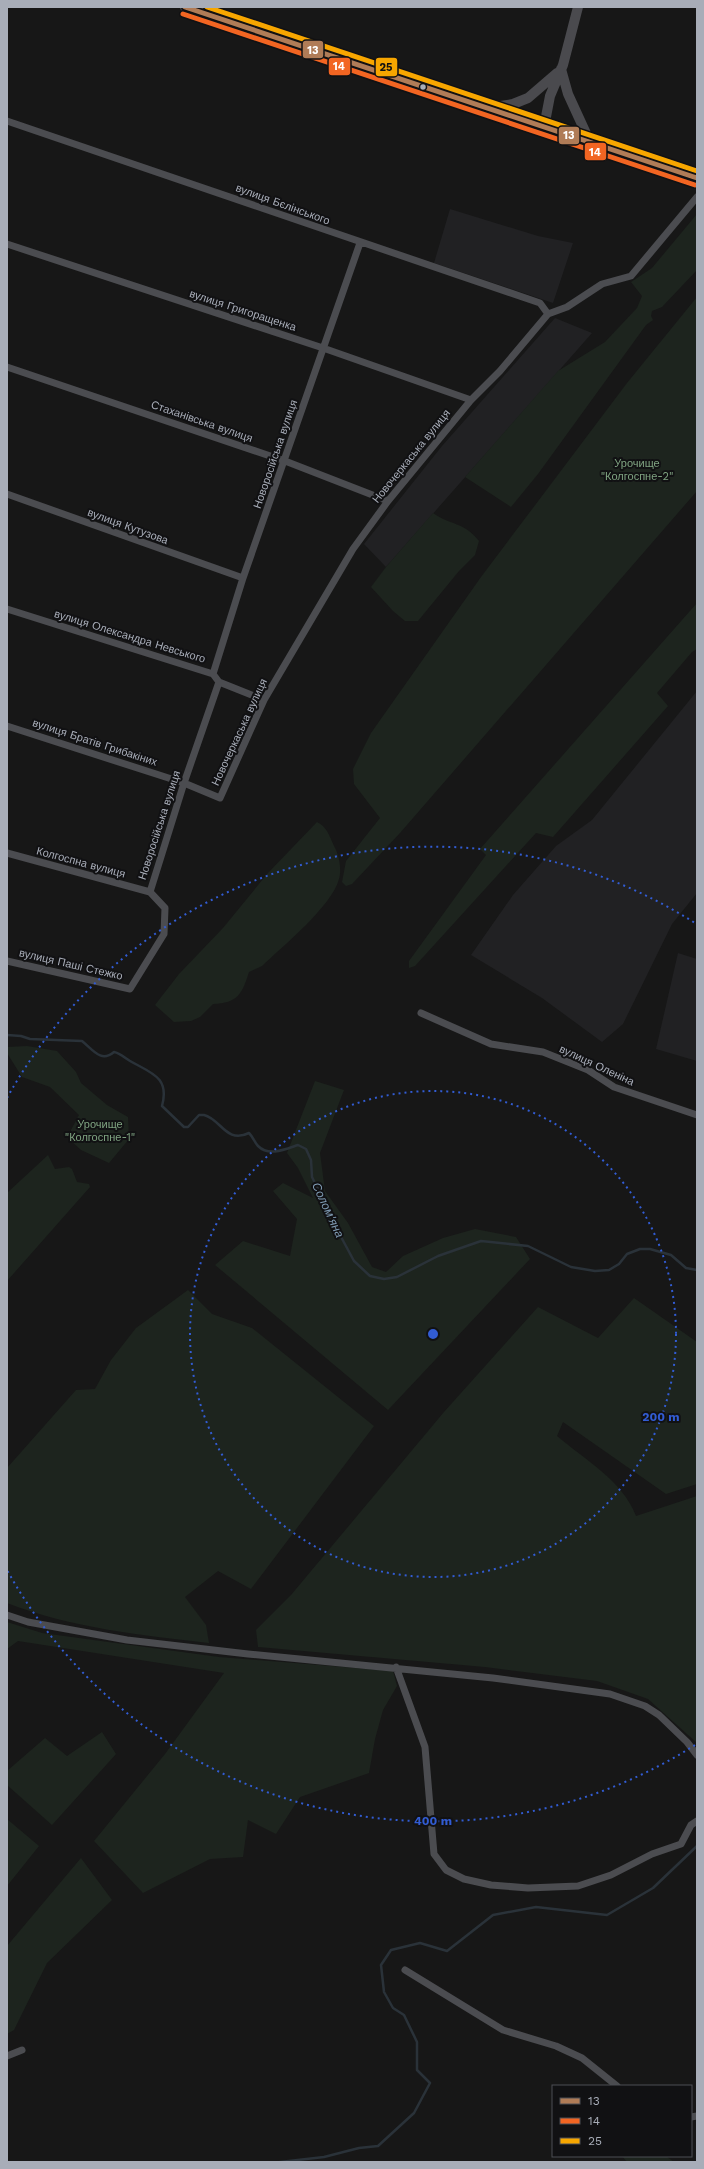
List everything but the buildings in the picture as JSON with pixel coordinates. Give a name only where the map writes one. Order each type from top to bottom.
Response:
[{"type":"main road","points":[[185,7],[697,178]]},
{"type":"main road","points":[[544,127],[550,96],[561,69],[578,7]]},
{"type":"main road","points":[[486,108],[513,104],[528,98],[561,69]]},
{"type":"main road","points":[[561,69],[568,94],[590,142]]},
{"type":"street","name":"вулиця Бєлінського","points":[[7,120],[360,243],[540,303],[548,314]]},
{"type":"street","points":[[548,314],[567,307],[602,284],[631,276],[697,197]]},
{"type":"street","name":"Новоросійська вулиця","points":[[214,674],[243,578],[360,243]]},
{"type":"street","name":"вулиця Григоращенка","points":[[7,244],[323,348],[470,400]]},
{"type":"street","name":"Новочеркаська вулиця","points":[[220,798],[264,700],[353,549],[388,501],[470,400],[500,372],[548,314]]},
{"type":"street","name":"Стаханівська вулиця","points":[[7,367],[285,461],[388,501]]},
{"type":"street","name":"вулиця Кутузова","points":[[7,494],[243,578]]},
{"type":"street","name":"вулиця Олександра Невського","points":[[7,609],[214,674],[219,682]]},
{"type":"street","name":"Новоросійська вулиця","points":[[130,989],[164,934],[165,908],[150,892],[184,783],[219,682]]},
{"type":"street","points":[[219,682],[264,700]]},
{"type":"street","name":"вулиця Братів Грибакіних","points":[[7,726],[184,783],[220,798]]},
{"type":"street","name":"Колгоспна вулиця","points":[[7,853],[150,892]]},
{"type":"street","name":"вулиця Паші Стежко","points":[[7,961],[130,989]]},
{"type":"street","name":"вулиця Оленіна","points":[[421,1013],[491,1044],[543,1052],[583,1068],[624,1091],[697,1115]]},
{"type":"street","points":[[7,1615],[28,1622],[126,1640],[248,1654],[396,1667],[493,1678],[610,1694],[645,1706],[659,1715],[687,1742],[697,1755]]},
{"type":"street","points":[[396,1667],[424,1747],[434,1854],[446,1870],[464,1879],[490,1885],[528,1888],[578,1886],[611,1875],[652,1854],[681,1844],[691,1825],[697,1821]]},
{"type":"street","points":[[405,1970],[503,2030],[556,2046],[582,2058],[616,2085]]},
{"type":"street","points":[[7,2056],[22,2050]]},
{"type":"shaded area","points":[[450,209],[538,236],[573,243],[553,303],[434,263]]},
{"type":"shaded area","points":[[555,318],[592,333],[386,567],[364,544],[442,446]]},
{"type":"shaded area","points":[[697,691],[697,893],[672,924],[623,1024],[602,1042],[542,998],[471,955],[513,895],[556,846],[592,820]]},
{"type":"shaded area","points":[[678,953],[697,959],[697,1061],[656,1049]]},
{"type":"green space","points":[[697,214],[697,270],[662,307],[652,311],[651,316],[653,320],[646,325],[538,474],[511,507],[465,477],[558,371],[605,342],[637,308],[642,296],[631,282],[652,268]]},
{"type":"green space","name":"Урочище \"Колгоспне-2\"","points":[[697,297],[697,491],[400,833],[352,884],[346,886],[342,882],[346,861],[380,818],[354,784],[353,769],[371,733],[481,577],[627,383]]},
{"type":"green space","points":[[433,513],[468,530],[479,541],[475,555],[459,571],[418,621],[405,621],[393,611],[371,587],[386,567]]},
{"type":"green space","points":[[697,603],[697,649],[692,652],[657,693],[668,706],[553,837],[536,833],[415,966],[409,968],[409,961],[486,855],[480,849]]},
{"type":"green space","points":[[317,822],[323,826],[327,832],[339,858],[339,879],[335,890],[317,913],[294,937],[262,966],[249,972],[244,986],[238,996],[228,1002],[213,1004],[200,1017],[191,1021],[174,1022],[155,1005],[179,974],[223,928],[268,873]]},
{"type":"green space","name":"Урочище \"Колгоспне-1\"","points":[[27,1046],[57,1051],[76,1072],[81,1083],[107,1105],[128,1117],[129,1139],[109,1163],[81,1150],[70,1140],[71,1130],[79,1115],[50,1087],[22,1077],[7,1053],[7,1047]]},
{"type":"green space","points":[[315,1081],[344,1090],[320,1153],[325,1191],[348,1223],[372,1267],[386,1272],[403,1256],[443,1238],[475,1229],[516,1237],[530,1259],[388,1410],[215,1265],[243,1241],[290,1256],[297,1219],[273,1191],[283,1183],[313,1198],[298,1168],[287,1153]]},
{"type":"green space","name":"Урочище \"Колгоспне-1\"","points":[[48,1155],[55,1169],[69,1167],[72,1169],[77,1182],[89,1184],[90,1187],[7,1281],[7,1193]]},
{"type":"green space","points":[[188,1290],[212,1314],[252,1328],[374,1426],[251,1589],[218,1571],[185,1597],[206,1625],[209,1643],[81,1625],[31,1612],[7,1603],[7,1468],[76,1390],[95,1389],[111,1360],[136,1328]]},
{"type":"green space","points":[[634,1298],[697,1342],[697,1484],[666,1494],[563,1422],[557,1436],[612,1481],[630,1503],[636,1516],[697,1496],[697,1743],[648,1699],[597,1681],[485,1667],[258,1647],[256,1630],[291,1595],[444,1412],[538,1307],[598,1338]]},
{"type":"green space","points":[[7,1622],[42,1633],[219,1657],[393,1671],[397,1686],[383,1710],[375,1739],[369,1773],[300,1797],[276,1834],[248,1820],[243,1857],[210,1859],[143,1893],[94,1841],[165,1754],[224,1673],[18,1641],[7,1649]]},
{"type":"green space","points":[[102,1732],[116,1754],[52,1825],[7,1785],[7,1771],[45,1738],[67,1756]]},
{"type":"green space","points":[[7,1819],[39,1846],[7,1886]]},
{"type":"green space","points":[[81,1858],[112,1900],[47,1963],[14,2030],[7,2034],[7,1946]]},
{"type":"green space","points":[[623,2157],[667,2157],[674,2162],[627,2162]]},
{"type":"waterway","name":"Солом'яна","points":[[7,1035],[21,1036],[30,1039],[82,1041],[101,1056],[109,1055],[114,1052],[118,1053],[157,1077],[163,1088],[164,1096],[162,1106],[184,1127],[188,1127],[199,1115],[204,1115],[210,1117],[229,1133],[241,1136],[249,1133],[258,1146],[267,1151],[278,1151],[298,1145],[306,1149],[311,1160],[312,1177],[340,1235],[354,1261],[370,1276],[384,1279],[397,1277],[438,1256],[481,1241],[528,1246],[571,1267],[595,1271],[609,1270],[619,1264],[627,1254],[640,1249],[650,1249],[671,1255],[686,1268],[697,1270]]},
{"type":"waterway","points":[[280,2162],[324,2157],[359,2148],[378,2146],[414,2113],[430,2083],[417,2070],[417,2042],[404,2015],[393,2008],[384,1992],[381,1965],[391,1950],[420,1943],[447,1951],[493,1915],[536,1907],[607,1915],[653,1888],[697,1846]]},
{"type":"transit line","name":"13","points":[[185,7],[697,178]]},
{"type":"transit line","name":"25","points":[[207,7],[697,171]]},
{"type":"transit line","name":"14","points":[[183,14],[695,185]]}]
